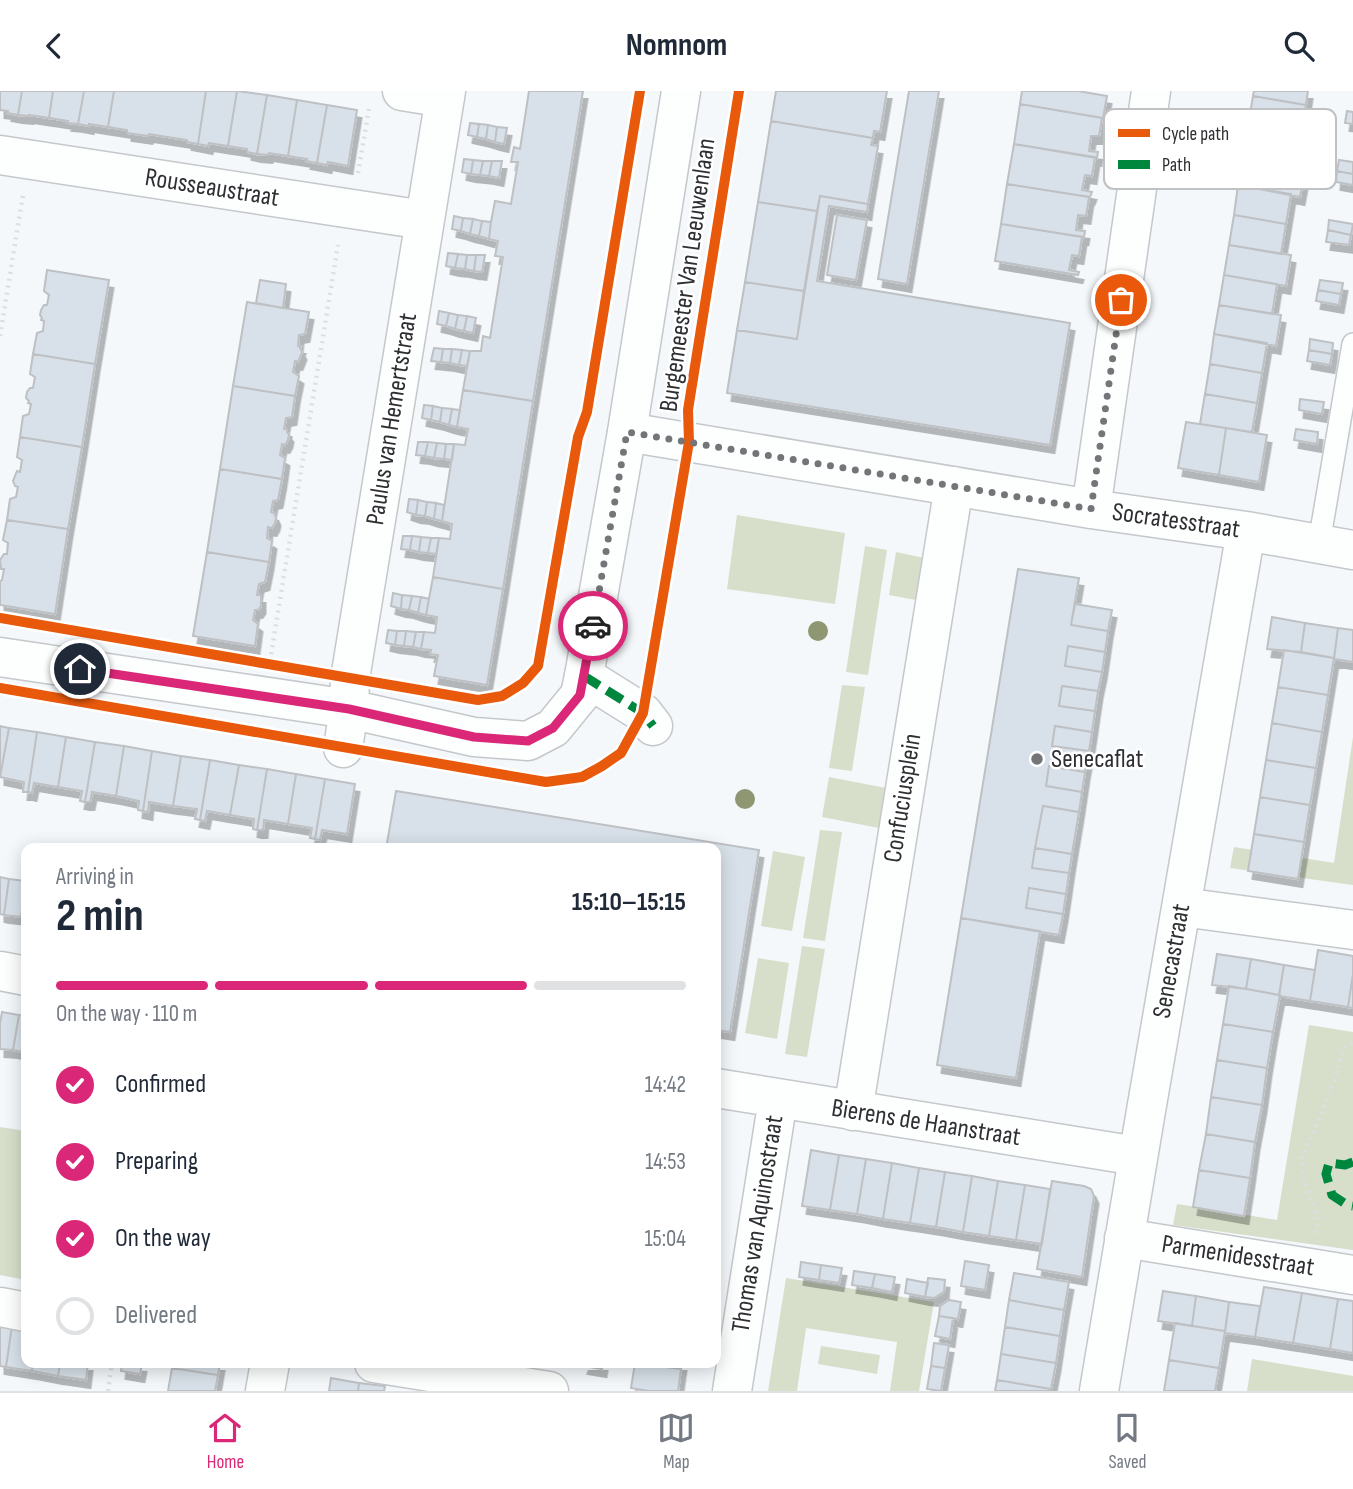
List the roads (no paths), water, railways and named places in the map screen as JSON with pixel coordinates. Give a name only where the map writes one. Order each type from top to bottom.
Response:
[{"type":"street","name":"Burgemeester Van Leeuwenlaan","points":[[349,709],[474,737],[528,741],[553,728],[580,695],[627,432],[681,91]]},
{"type":"street","points":[[1148,109],[1151,91]]},
{"type":"street","points":[[386,97],[445,94]]},
{"type":"street","name":"Paulus van Hemertstraat","points":[[343,748],[350,679],[445,94]]},
{"type":"street","name":"Rousseaustraat","points":[[15,157],[424,220]]},
{"type":"street","points":[[1091,509],[1137,189]]},
{"type":"street","name":"Socratesstraat","points":[[627,432],[1091,509],[1336,546]]},
{"type":"street","name":"Confuciusplein","points":[[853,1111],[954,486]]},
{"type":"street","name":"Senecastraat","points":[[1099,1391],[1137,1156],[1246,531]]},
{"type":"street","points":[[0,657],[349,709]]},
{"type":"street","points":[[584,676],[643,713],[653,726]]},
{"type":"street","points":[[1182,907],[1353,930]]},
{"type":"street","points":[[0,971],[21,974]]},
{"type":"street","name":"Bierens de Haanstraat","points":[[721,1089],[1137,1156]]},
{"type":"street","name":"Thomas van Aquinostraat","points":[[732,1391],[778,1099]]},
{"type":"street","name":"Parmenidesstraat","points":[[1124,1238],[1353,1275]]},
{"type":"street","points":[[0,1307],[21,1311]]},
{"type":"street","points":[[265,1391],[269,1368]]},
{"type":"street","points":[[405,1368],[549,1391]]},
{"type":"lane","points":[[1336,546],[1353,344]]},
{"type":"place","name":"Senecaflat","points":[[1037,759]]}]
